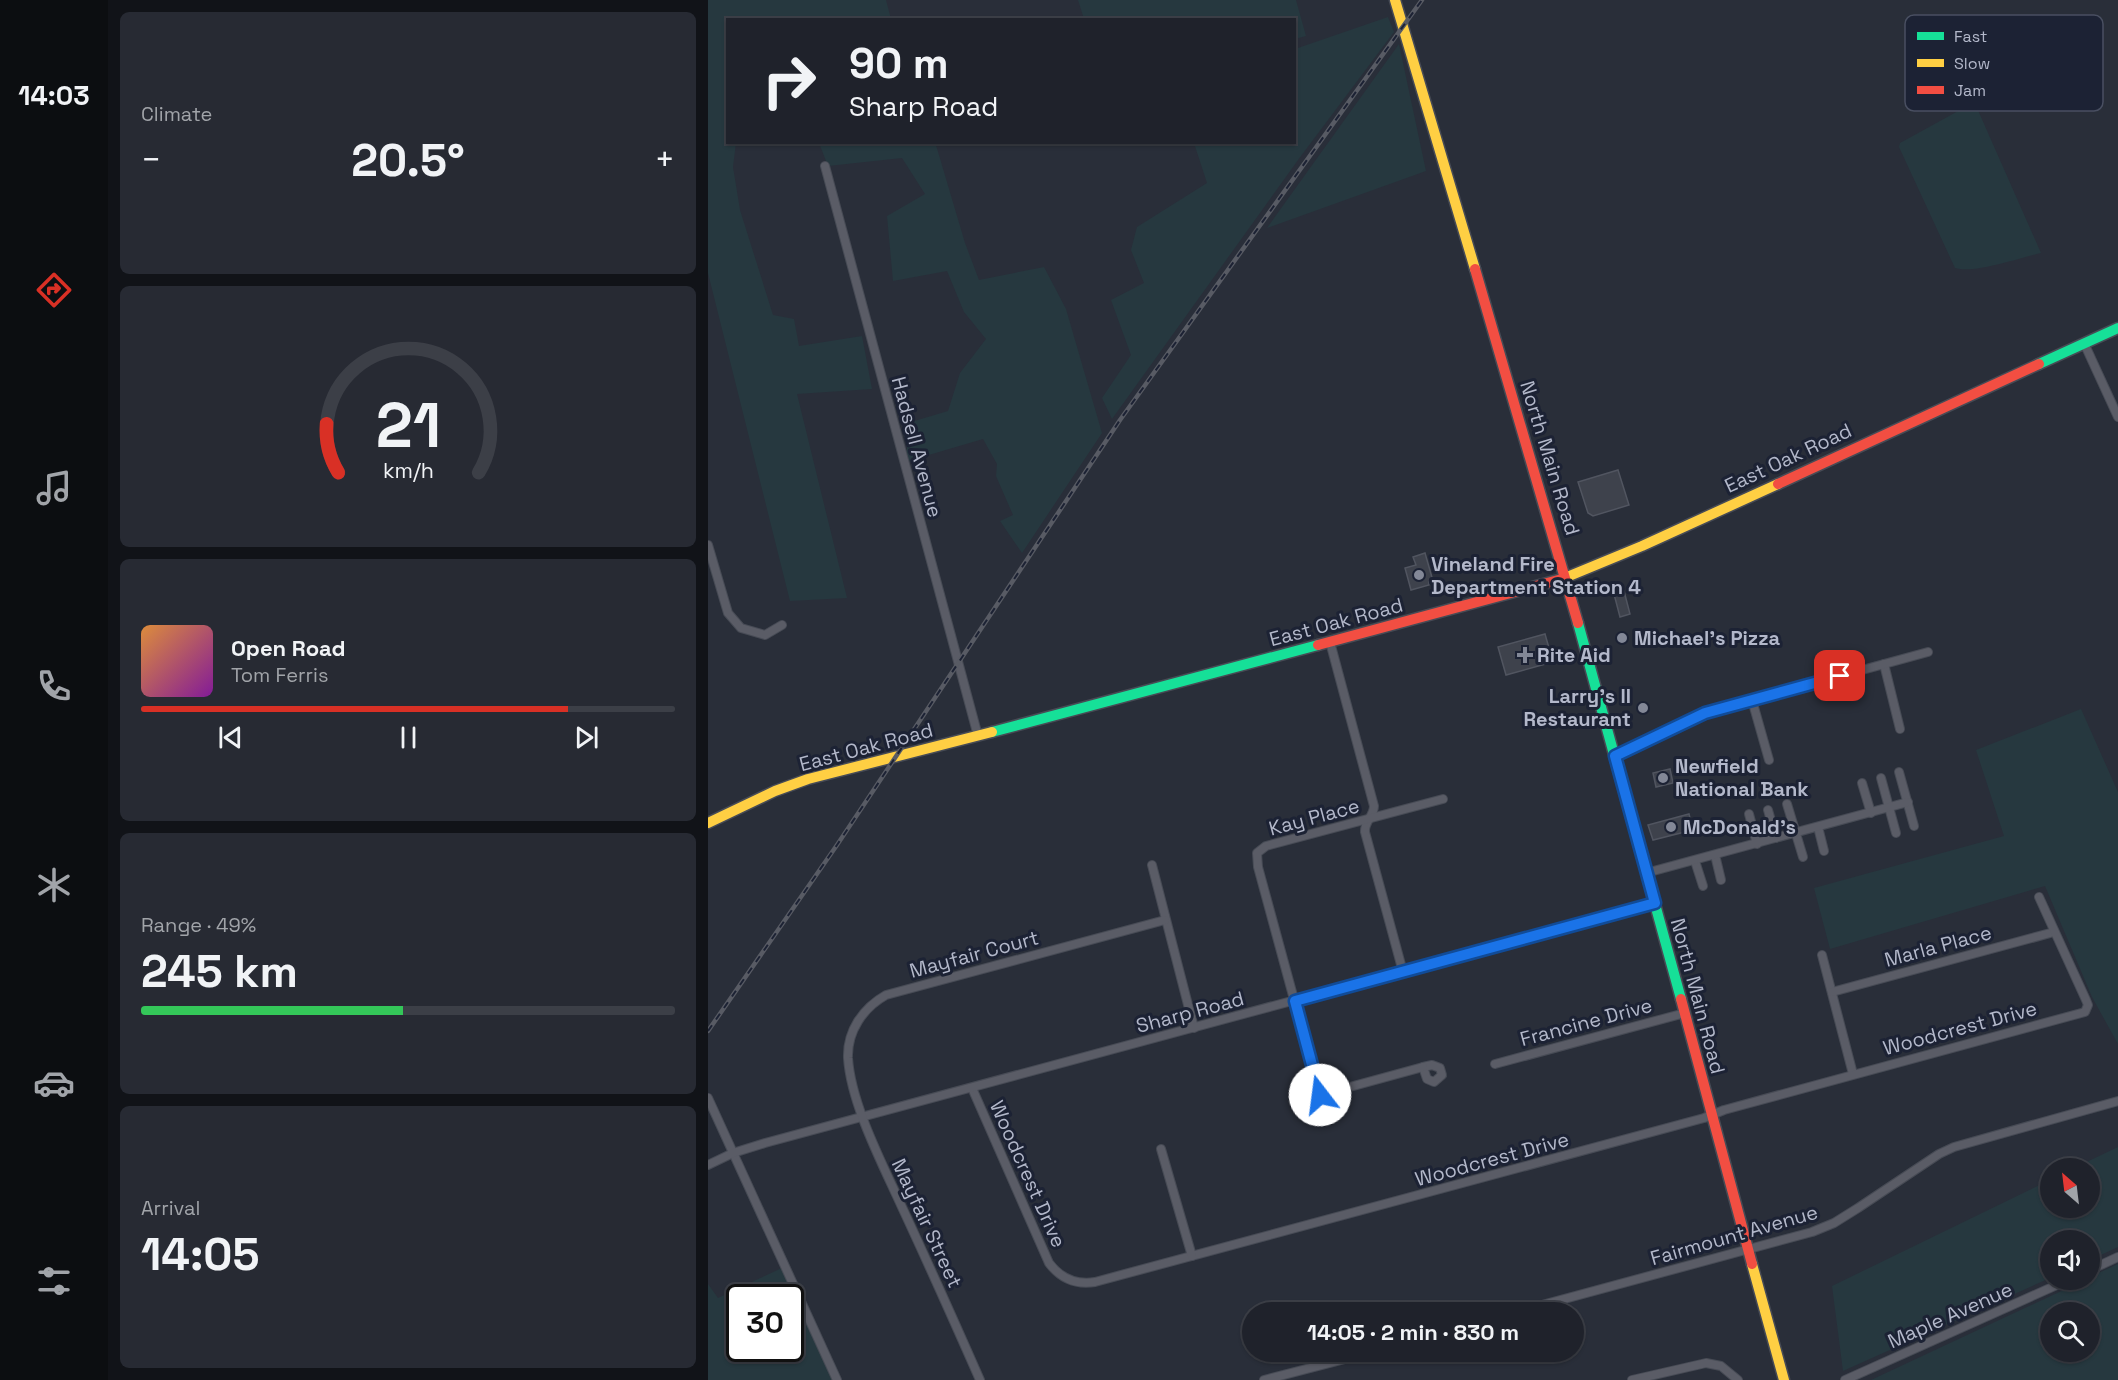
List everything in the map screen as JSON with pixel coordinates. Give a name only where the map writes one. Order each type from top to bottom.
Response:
[{"type":"street","name":"North Main Road","points":[[1395,0],[1566,577],[1685,1013],[1780,1379]]},
{"type":"street","name":"Hadsell Avenue","points":[[825,166],[978,736]]},
{"type":"street","name":"East Oak Road","points":[[708,823],[775,791],[808,779],[978,736],[1566,577],[1642,546],[2118,328]]},
{"type":"street","points":[[2084,343],[2118,417]]},
{"type":"street","points":[[708,546],[709,556],[728,613],[741,628],[765,635],[782,625]]},
{"type":"street","points":[[1330,642],[1374,806],[1374,813],[1365,827],[1365,832],[1403,972]]},
{"type":"street","points":[[1615,756],[1705,713],[1928,652]]},
{"type":"street","points":[[1884,664],[1900,729]]},
{"type":"street","points":[[1752,700],[1769,760]]},
{"type":"street","points":[[1899,772],[1914,826]]},
{"type":"street","points":[[1881,778],[1896,833]]},
{"type":"street","points":[[1862,783],[1872,813]]},
{"type":"street","name":"Kay Place","points":[[1295,1001],[1257,858],[1260,849],[1443,800]]},
{"type":"street","points":[[1646,873],[1908,802]]},
{"type":"street","points":[[1787,804],[1803,857]]},
{"type":"street","points":[[1768,810],[1776,838]]},
{"type":"street","points":[[1749,814],[1757,844]]},
{"type":"street","points":[[1818,827],[1824,851]]},
{"type":"street","points":[[1715,855],[1721,880]]},
{"type":"street","points":[[1695,861],[1703,886]]},
{"type":"street","points":[[1152,866],[1194,1028]]},
{"type":"street","points":[[2039,897],[2054,932]]},
{"type":"street","name":"Sharp Road","points":[[708,1165],[733,1153],[863,1117],[1655,903]]},
{"type":"street","name":"Mayfair Court","points":[[852,1077],[848,1058],[851,1036],[870,1006],[886,995],[1165,920]]},
{"type":"street","name":"Woodcrest Drive","points":[[972,1088],[1049,1263],[1058,1274],[1076,1282],[1095,1282],[2085,1012],[2088,1005],[2054,932]]},
{"type":"street","name":"Marla Place","points":[[1832,992],[2054,932]]},
{"type":"street","points":[[1822,955],[1853,1074]]},
{"type":"street","points":[[1295,1001],[1320,1095]]},
{"type":"street","name":"Francine Drive","points":[[1495,1064],[1685,1013]]},
{"type":"street","points":[[1302,1100],[1423,1067]]},
{"type":"street","name":"Mayfair Street","points":[[852,1077],[863,1117],[877,1153],[980,1380]]},
{"type":"street","points":[[708,1098],[837,1380]]},
{"type":"street","name":"Fairmount Avenue","points":[[1553,1302],[1812,1232],[1834,1223],[1939,1154],[1963,1143],[2118,1101]]},
{"type":"street","points":[[1161,1149],[1192,1256]]},
{"type":"street","points":[[2100,1265],[2118,1257]]},
{"type":"street","name":"Maple Avenue","points":[[1845,1380],[2046,1290]]},
{"type":"street","points":[[1264,1380],[1333,1362]]},
{"type":"street","points":[[1632,1380],[1706,1363],[1721,1366],[1738,1380]]},
{"type":"shaded area","points":[[708,0],[886,0],[891,18],[726,18],[726,144],[736,144],[733,167],[740,210],[773,315],[794,319],[799,346],[862,336],[872,389],[797,394],[847,598],[790,601],[708,273]]},
{"type":"shaded area","points":[[1078,0],[1296,0],[1306,36],[1296,39],[1296,18],[1084,18]]},
{"type":"shaded area","points":[[1388,17],[1394,32],[1298,160],[1112,419],[1102,398],[1131,355],[1111,300],[1144,283],[1131,250],[1137,227],[1207,183],[1194,144],[1296,144],[1296,49]]},
{"type":"shaded area","points":[[1399,44],[1426,171],[1267,228]]},
{"type":"shaded area","points":[[1958,111],[1978,111],[2041,253],[1997,265],[1973,269],[1955,268],[1899,147],[1900,143]]},
{"type":"shaded area","points":[[819,144],[936,145],[965,243],[979,280],[1044,267],[1066,309],[1102,433],[1022,553],[1000,521],[1013,515],[996,476],[997,464],[983,439],[905,462],[911,422],[948,411],[960,373],[986,339],[964,312],[947,271],[893,281],[887,216],[925,194],[902,158],[828,166]]},
{"type":"shaded area","points":[[2081,709],[2118,792],[2118,1044],[2092,997],[2045,886],[1830,949],[1814,888],[2004,836],[1976,750]]},
{"type":"shaded area","points":[[2118,1147],[2118,1247],[2100,1255],[2100,1230],[2040,1230],[2040,1282],[1843,1371],[1832,1286],[2040,1185],[2040,1218],[2100,1218],[2100,1158],[2095,1158]]},
{"type":"shaded area","points":[[2118,1264],[2118,1380],[1871,1380],[2064,1290],[2100,1290],[2100,1272]]},
{"type":"shaded area","points":[[786,1266],[794,1284],[748,1284]]},
{"type":"shaded area","points":[[708,1284],[718,1298],[726,1294],[726,1362],[804,1362],[804,1305],[838,1380],[708,1380]]},
{"type":"building","points":[[1618,470],[1629,505],[1593,516],[1588,513],[1578,482]]},
{"type":"building","name":"Vineland Fire Department Station 4","points":[[1425,553],[1433,581],[1429,582],[1429,585],[1411,590],[1405,568],[1416,565],[1413,557]]},
{"type":"building","points":[[1624,591],[1630,614],[1620,617],[1614,594]]},
{"type":"building","name":"Rite Aid","points":[[1545,634],[1553,662],[1506,675],[1498,647]]},
{"type":"building","name":"Newfield National Bank","points":[[1670,769],[1673,783],[1656,787],[1653,773]]},
{"type":"building","name":"McDonald's","points":[[1689,814],[1693,830],[1653,840],[1648,825]]},
{"type":"railway","points":[[708,1031],[837,845],[1120,420],[1422,0]]},
{"type":"traffic: fast","points":[[2039,364],[2118,328]]},
{"type":"traffic: fast","points":[[1578,623],[1681,999]]},
{"type":"traffic: fast","points":[[992,732],[1318,645]]},
{"type":"traffic: slow","points":[[1395,0],[1475,269]]},
{"type":"traffic: slow","points":[[1562,579],[1642,546],[1778,484]]},
{"type":"traffic: slow","points":[[708,823],[775,791],[808,779],[992,732]]},
{"type":"traffic: slow","points":[[1752,1264],[1784,1380]]},
{"type":"traffic: jam","points":[[1475,269],[1578,623]]},
{"type":"traffic: jam","points":[[1778,484],[2039,364]]},
{"type":"traffic: jam","points":[[1318,645],[1562,579]]},
{"type":"traffic: jam","points":[[1681,999],[1752,1264]]},
{"type":"place","name":"Vineland Fire Department Station 4","points":[[1419,575]]},
{"type":"place","name":"Michael’s Pizza","points":[[1622,638]]},
{"type":"place","name":"Rite Aid","points":[[1525,655]]},
{"type":"place","name":"Larry’s II Restaurant","points":[[1643,708]]},
{"type":"place","name":"Newfield National Bank","points":[[1663,778]]},
{"type":"place","name":"McDonald's","points":[[1671,827]]},
{"type":"route","points":[[1320,1095],[1295,1001],[1655,903],[1615,756],[1705,713],[1840,676]]}]
